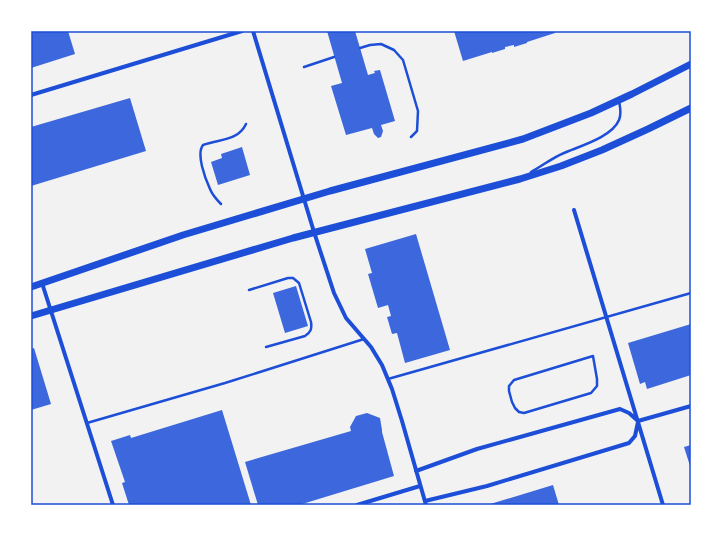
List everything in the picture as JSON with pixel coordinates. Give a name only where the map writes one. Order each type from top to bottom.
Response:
[{"type":"street","points":[[31,95],[242,31]]},
{"type":"street","points":[[253,31],[334,293],[351,324],[365,339],[377,356],[388,379],[426,503],[629,443],[635,436],[638,421]]},
{"type":"street","points":[[31,287],[183,235],[330,191],[523,139],[591,113],[691,64]]},
{"type":"street","points":[[31,316],[314,232],[520,179],[561,166],[602,150],[691,108]]},
{"type":"street","points":[[574,210],[663,505]]},
{"type":"street","points":[[42,283],[112,505]]},
{"type":"street","points":[[638,421],[691,406]]},
{"type":"street","points":[[416,471],[477,449],[620,409],[629,412],[638,421]]},
{"type":"street","points":[[357,505],[420,486]]},
{"type":"lane","points":[[360,48],[381,44],[394,50],[402,60],[418,112],[416,131],[410,137]]},
{"type":"lane","points":[[304,67],[334,57]]},
{"type":"lane","points":[[520,179],[562,154],[596,140],[613,128],[619,120],[621,110],[619,100]]},
{"type":"lane","points":[[221,204],[210,189],[201,161],[200,151],[204,145],[240,134],[246,124]]},
{"type":"lane","points":[[249,290],[288,278],[293,278],[299,283],[309,315],[312,328],[305,336],[266,347]]},
{"type":"lane","points":[[388,379],[691,293]]},
{"type":"lane","points":[[86,423],[225,383],[365,339]]},
{"type":"lane","points":[[593,356],[598,379],[597,386],[591,392],[524,413],[519,412],[515,408],[508,391],[509,386],[514,380],[593,356]]},
{"type":"building","points":[[31,31],[68,31],[75,54],[31,68]]},
{"type":"building","points":[[327,31],[355,31],[368,75],[375,73],[374,71],[380,70],[395,121],[381,125],[383,131],[381,137],[378,138],[374,134],[372,128],[346,135],[331,86],[342,83]]},
{"type":"building","points":[[454,31],[555,31],[555,33],[514,47],[514,45],[505,47],[505,49],[463,61]]},
{"type":"building","points":[[130,98],[146,151],[31,186],[31,127]]},
{"type":"building","points":[[242,147],[250,175],[218,185],[211,162],[222,158],[221,154]]},
{"type":"building","points":[[416,234],[450,350],[405,363],[397,333],[392,334],[387,317],[391,316],[388,305],[378,308],[368,274],[372,273],[365,249]]},
{"type":"building","points":[[296,286],[308,326],[285,333],[273,293]]},
{"type":"building","points":[[691,324],[691,375],[647,389],[645,382],[640,384],[628,343]]},
{"type":"building","points":[[34,348],[51,404],[31,410],[31,349]]},
{"type":"building","points":[[222,410],[251,505],[129,505],[122,483],[125,482],[111,441],[130,435],[131,438]]},
{"type":"building","points":[[367,413],[380,418],[382,432],[394,476],[299,505],[258,505],[245,462],[351,431],[350,427],[356,416]]},
{"type":"building","points":[[691,445],[691,469],[684,447]]},
{"type":"building","points":[[553,485],[559,505],[487,505]]}]
